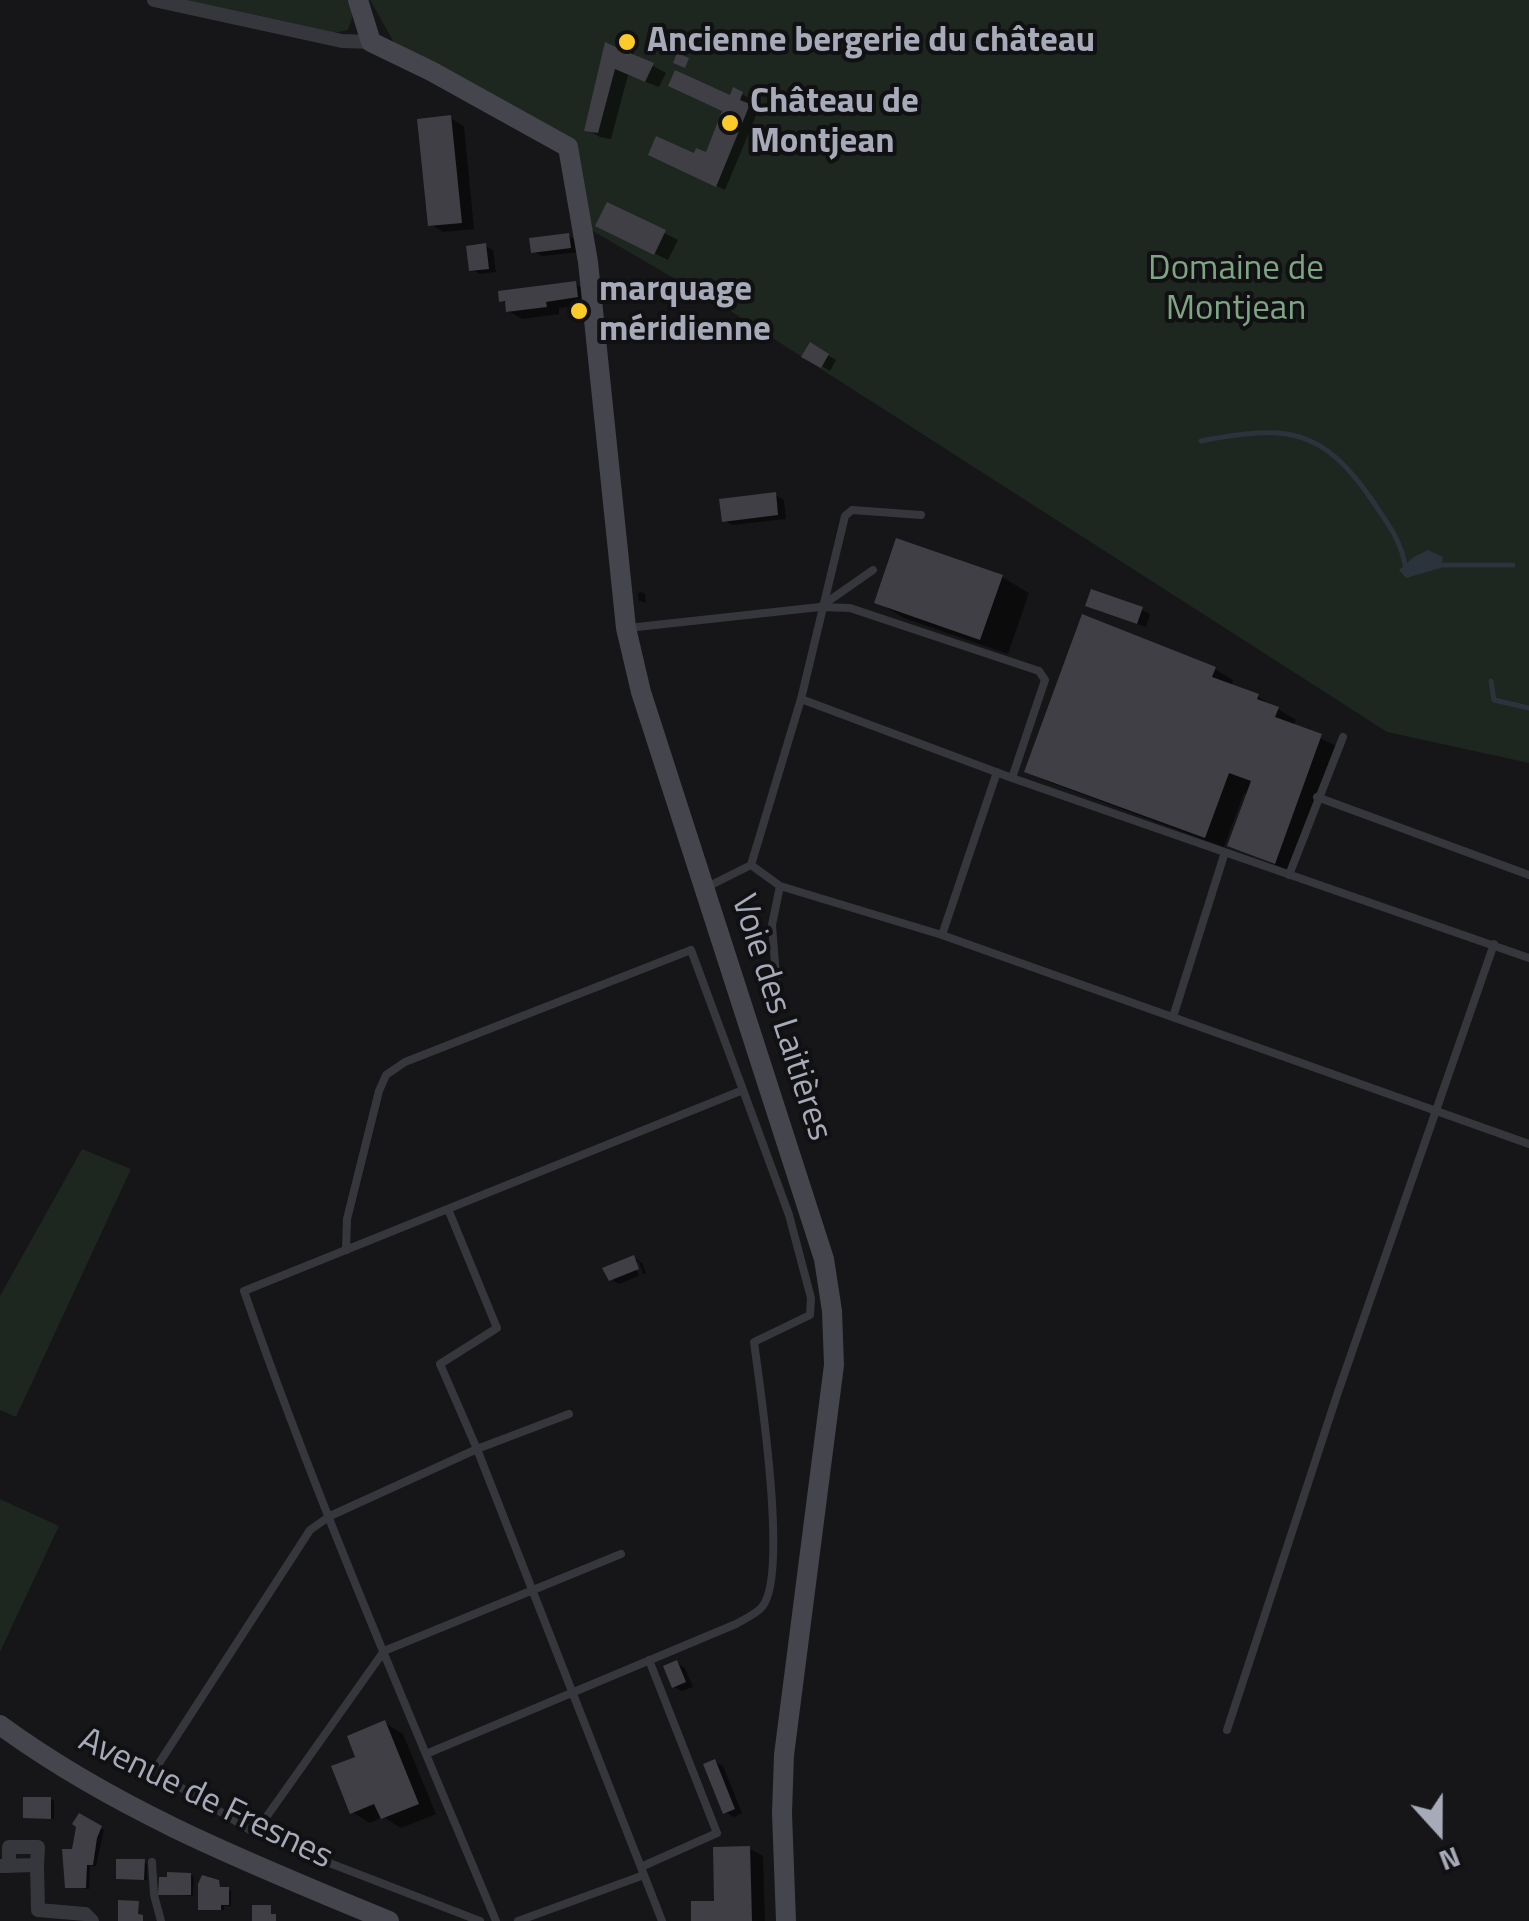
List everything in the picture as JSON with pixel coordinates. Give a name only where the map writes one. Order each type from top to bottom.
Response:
[{"type":"street","points":[[154,0],[342,41],[370,42],[358,0]]},
{"type":"street","name":"Voie des Laitières","points":[[370,42],[431,70],[565,144],[588,262],[626,628],[653,738],[824,1259],[832,1311],[834,1366],[784,1756],[786,1921]]},
{"type":"street","name":"Avenue de Fresnes","points":[[0,1725],[72,1775],[152,1818],[389,1921]]},
{"type":"street","points":[[4,1866],[9,1846],[38,1847],[38,1910],[86,1914],[92,1921]]},
{"type":"lane","points":[[703,888],[752,865],[801,699],[820,607],[845,516],[852,510],[921,515]]},
{"type":"lane","points":[[820,607],[873,570]]},
{"type":"lane","points":[[626,628],[820,607],[850,608],[1039,671],[1044,680],[1012,778]]},
{"type":"lane","points":[[801,699],[1012,778],[1528,954]]},
{"type":"lane","points":[[1289,875],[1343,738]]},
{"type":"lane","points":[[942,935],[997,772]]},
{"type":"lane","points":[[1318,796],[1529,875]]},
{"type":"lane","points":[[1173,1017],[1224,852]]},
{"type":"lane","points":[[752,865],[780,886],[942,935],[1529,1144]]},
{"type":"lane","points":[[778,990],[772,926],[780,886]]},
{"type":"lane","points":[[1227,1730],[1337,1395],[1494,944]]},
{"type":"lane","points":[[346,1250],[346,1219],[386,1074],[405,1062],[691,950],[789,1215],[811,1298],[810,1315],[754,1342],[774,1504],[768,1594],[762,1608],[736,1624],[426,1754]]},
{"type":"lane","points":[[496,1921],[330,1516],[244,1291],[743,1090]]},
{"type":"lane","points":[[448,1209],[497,1328],[440,1364],[477,1448],[662,1921]]},
{"type":"lane","points":[[569,1414],[477,1448],[330,1516],[310,1530],[154,1770],[255,1833],[384,1651],[621,1554]]},
{"type":"lane","points":[[518,1921],[643,1871],[717,1832],[650,1660]]},
{"type":"lane","points":[[306,1854],[480,1921]]},
{"type":"lane","points":[[152,1862],[161,1921]]},
{"type":"green space","points":[[183,0],[349,0],[353,15],[348,30],[333,33]]},
{"type":"green space","name":"Domaine de Montjean","points":[[370,0],[1529,0],[1529,763],[1387,732],[732,312],[591,230],[577,153],[396,46]]},
{"type":"green space","points":[[82,1149],[131,1169],[16,1417],[0,1410],[0,1296]]},
{"type":"green space","points":[[0,1499],[59,1526],[0,1652]]},
{"type":"shaded area","points":[[1428,550],[1443,557],[1441,568],[1406,578],[1399,570]]},
{"type":"building","points":[[624,30],[637,35],[630,53],[654,63],[645,82],[615,69],[598,133],[584,131],[605,42],[618,48]]},
{"type":"building","points":[[677,53],[689,58],[685,68],[673,63]]},
{"type":"building","name":"Château de Montjean","points":[[675,70],[730,95],[733,87],[743,92],[740,100],[750,104],[716,187],[648,155],[656,136],[694,153],[696,148],[706,152],[722,111],[668,86]]},
{"type":"building","points":[[451,115],[462,223],[428,226],[417,119]]},
{"type":"building","points":[[607,202],[666,230],[654,255],[595,226]]},
{"type":"building","points":[[569,233],[571,248],[531,253],[529,238]]},
{"type":"building","points":[[486,243],[489,269],[469,271],[466,246]]},
{"type":"building","points":[[576,281],[578,297],[546,302],[547,307],[506,312],[505,301],[499,302],[498,291]]},
{"type":"building","points":[[810,342],[829,354],[821,368],[801,357]]},
{"type":"building","points":[[776,492],[778,515],[722,522],[719,499]]},
{"type":"building","points":[[896,538],[1003,575],[980,640],[874,603]]},
{"type":"building","points":[[1091,589],[1143,607],[1137,624],[1085,606]]},
{"type":"building","points":[[1082,614],[1216,667],[1212,677],[1259,694],[1257,699],[1279,707],[1275,717],[1322,734],[1275,864],[1227,846],[1251,781],[1229,773],[1205,838],[1024,772]]},
{"type":"building","points":[[634,1255],[639,1269],[609,1281],[602,1268]]},
{"type":"building","points":[[677,1660],[686,1682],[672,1688],[663,1666]]},
{"type":"building","points":[[385,1720],[419,1804],[381,1819],[374,1804],[350,1814],[331,1766],[355,1757],[347,1736]]},
{"type":"building","points":[[715,1759],[735,1809],[723,1814],[703,1764]]},
{"type":"building","points":[[23,1797],[51,1797],[51,1819],[23,1818]]},
{"type":"building","points":[[79,1813],[102,1826],[93,1865],[87,1865],[86,1888],[65,1888],[62,1849],[72,1849],[76,1827],[72,1824]]},
{"type":"building","points":[[750,1846],[752,1921],[691,1921],[691,1901],[714,1901],[713,1847]]},
{"type":"building","points":[[116,1859],[145,1859],[144,1880],[116,1879]]},
{"type":"building","points":[[167,1872],[191,1873],[191,1895],[158,1895],[159,1877],[167,1877]]},
{"type":"building","points":[[202,1875],[219,1880],[220,1887],[229,1887],[229,1905],[221,1905],[221,1910],[198,1910]]},
{"type":"building","points":[[118,1900],[139,1901],[138,1914],[143,1915],[143,1921],[118,1921]]},
{"type":"building","points":[[252,1905],[271,1905],[276,1921],[252,1921]]},
{"type":"waterway","points":[[1201,441],[1280,433],[1319,445],[1337,459],[1374,503],[1397,540],[1405,565]]},
{"type":"waterway","points":[[1442,565],[1513,565]]},
{"type":"waterway","points":[[1491,681],[1494,700],[1529,708]]},
{"type":"place","name":"Ancienne bergerie du château","points":[[627,42]]},
{"type":"place","name":"Château de Montjean","points":[[730,123]]},
{"type":"place","name":"marquage méridienne","points":[[579,311]]}]
